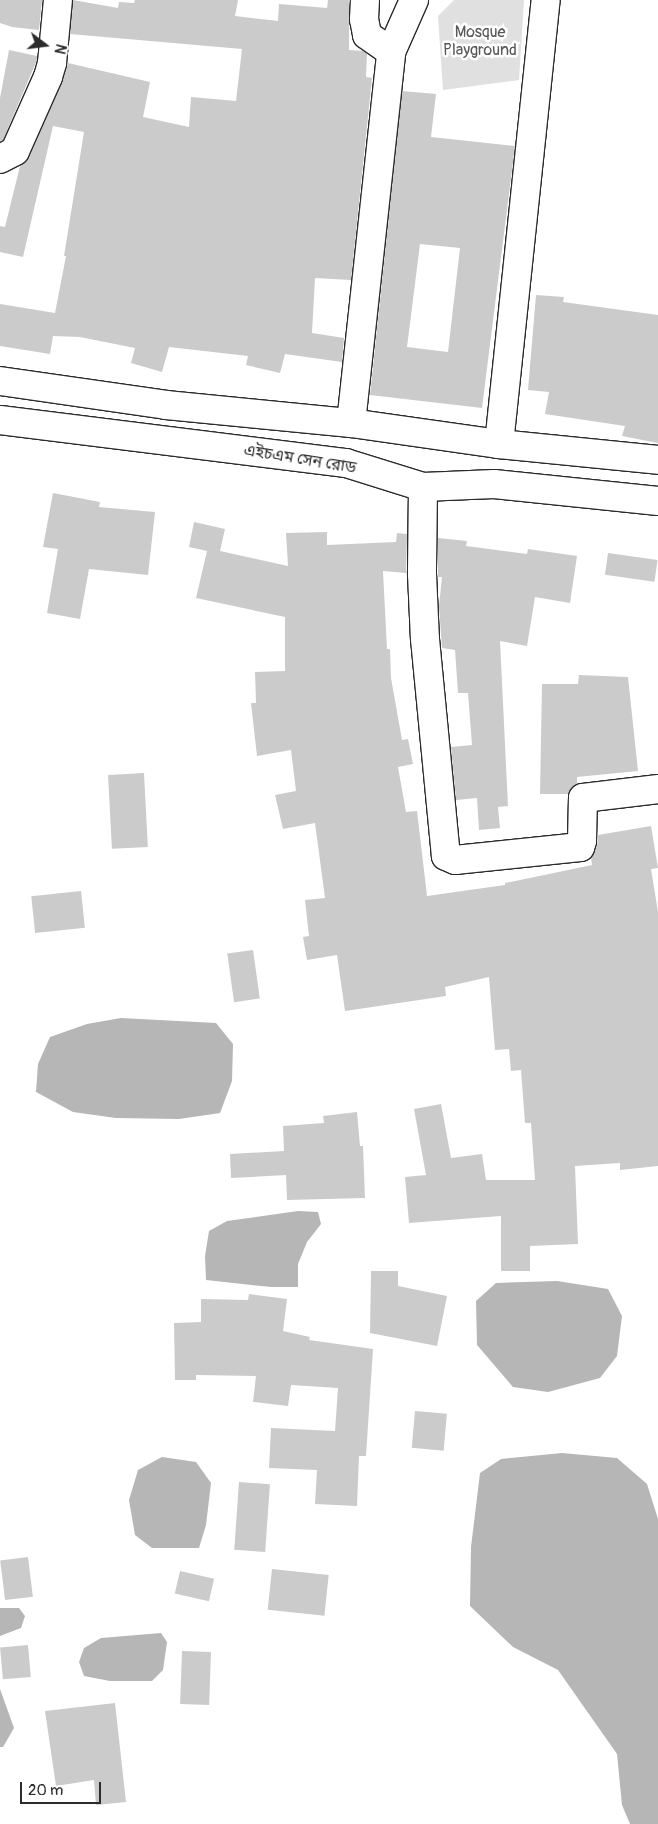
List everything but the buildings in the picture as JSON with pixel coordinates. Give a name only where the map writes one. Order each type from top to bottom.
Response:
[{"type":"street","points":[[0,159],[14,151],[48,77],[52,62],[58,0]]},
{"type":"street","points":[[365,0],[364,19],[367,35],[391,52]]},
{"type":"street","points":[[351,423],[391,52],[414,0]]},
{"type":"street","points":[[499,444],[546,0]]},
{"type":"street","points":[[0,381],[166,405],[351,423],[499,444],[658,460]]},
{"type":"street","name":"এইচএম সেন রোড","points":[[0,420],[346,463],[423,487],[494,484],[658,501]]},
{"type":"street","points":[[423,487],[422,574],[425,639],[446,856],[455,860],[580,847],[582,841],[583,798],[658,788]]},
{"type":"green space","name":"Mosque Playground","points":[[454,0],[524,0],[519,80],[443,90],[438,16]]},
{"type":"shaded area","points":[[121,1018],[216,1023],[233,1044],[232,1081],[220,1113],[179,1119],[116,1118],[73,1112],[36,1092],[38,1064],[50,1037],[87,1024]]},
{"type":"shaded area","points":[[298,1211],[318,1212],[321,1224],[307,1242],[298,1264],[298,1287],[271,1287],[206,1280],[205,1256],[209,1231],[227,1221]]},
{"type":"shaded area","points":[[557,1281],[608,1289],[622,1316],[617,1356],[600,1378],[548,1392],[513,1387],[477,1345],[476,1301],[496,1283]]},
{"type":"shaded area","points":[[562,1453],[617,1458],[647,1484],[658,1519],[658,1824],[630,1824],[622,1805],[617,1754],[558,1670],[513,1647],[470,1606],[471,1547],[480,1473],[501,1459]]},
{"type":"shaded area","points":[[162,1457],[196,1462],[211,1483],[206,1525],[199,1548],[152,1548],[135,1535],[129,1500],[138,1470]]},
{"type":"shaded area","points":[[0,1608],[19,1608],[25,1616],[21,1628],[0,1636]]},
{"type":"shaded area","points":[[161,1633],[167,1642],[163,1670],[152,1681],[110,1681],[84,1676],[79,1662],[84,1648],[101,1638]]},
{"type":"shaded area","points":[[0,1689],[14,1728],[3,1747],[0,1747]]}]
